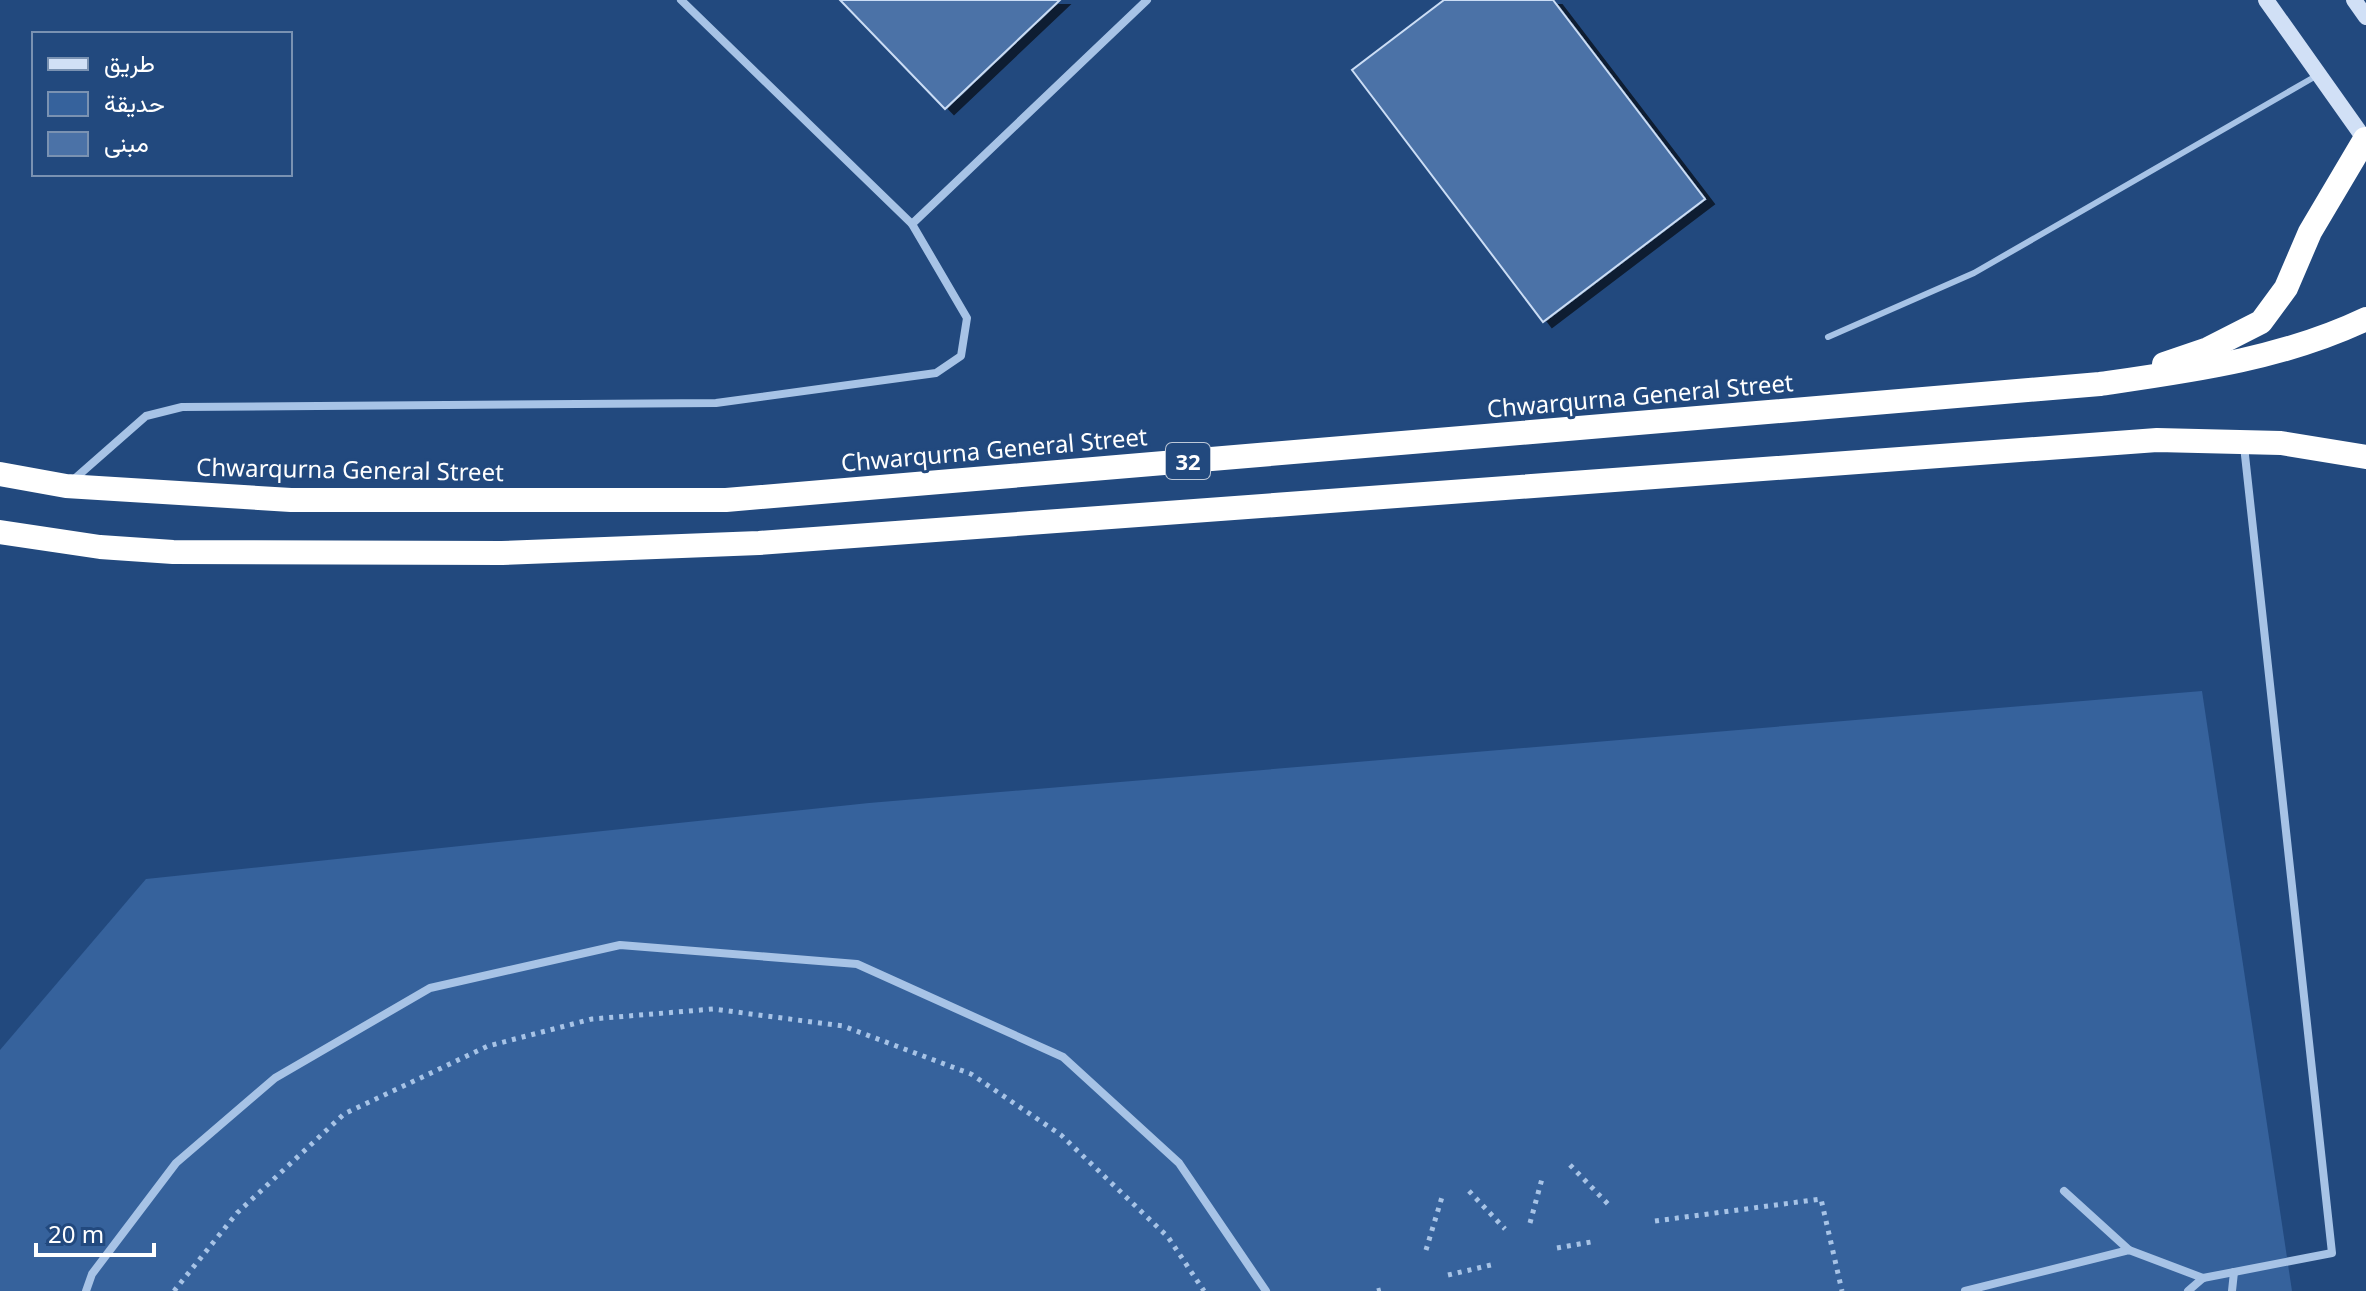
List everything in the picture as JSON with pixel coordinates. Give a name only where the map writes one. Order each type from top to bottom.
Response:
[{"type":"highway","points":[[2100,384],[2208,349],[2261,322],[2286,288],[2310,232],[2365,140]]},
{"type":"highway","name":"Chwarqurna General Street","points":[[0,474],[66,486],[291,500],[726,500],[2100,384],[2210,368],[2301,344],[2366,319]]},
{"type":"highway","name":"32","points":[[0,532],[86,546],[173,552],[502,553],[759,543],[1386,499],[2066,445],[2244,441],[2318,447],[2366,457]]},
{"type":"street","points":[[66,486],[146,416],[182,407],[716,403],[936,373],[961,356],[967,318],[912,224],[681,0]]},
{"type":"street","points":[[912,224],[1147,0]]},
{"type":"street","points":[[2266,0],[2365,140]]},
{"type":"street","points":[[2354,0],[2366,17]]},
{"type":"street","points":[[2188,1291],[2203,1278],[2332,1253],[2244,441]]},
{"type":"street","points":[[86,1291],[92,1274],[176,1163],[275,1078],[430,988],[620,945],[857,964],[1063,1057],[1179,1163],[1266,1291]]},
{"type":"street","points":[[2064,1191],[2129,1250],[2203,1278]]},
{"type":"street","points":[[1965,1291],[2129,1250]]},
{"type":"street","points":[[2232,1291],[2234,1272]]},
{"type":"lane","points":[[1828,337],[1974,273],[2319,74]]},
{"type":"path","points":[[174,1291],[237,1213],[344,1114],[488,1046],[592,1019],[713,1009],[843,1026],[971,1074],[1061,1135],[1168,1237],[1204,1291]]},
{"type":"path","points":[[1570,1165],[1608,1204]]},
{"type":"path","points":[[1530,1223],[1543,1175]]},
{"type":"path","points":[[1469,1191],[1505,1229]]},
{"type":"path","points":[[1426,1250],[1442,1197]]},
{"type":"path","points":[[1655,1221],[1821,1199],[1842,1291]]},
{"type":"path","points":[[1557,1248],[1591,1242]]},
{"type":"path","points":[[1448,1275],[1491,1265]]},
{"type":"green space","points":[[2202,691],[2292,1291],[0,1291],[0,1050],[146,879],[869,803]]},
{"type":"building","points":[[840,0],[1060,0],[945,109]]},
{"type":"building","points":[[1444,0],[1553,0],[1705,199],[1543,322],[1352,70]]}]
